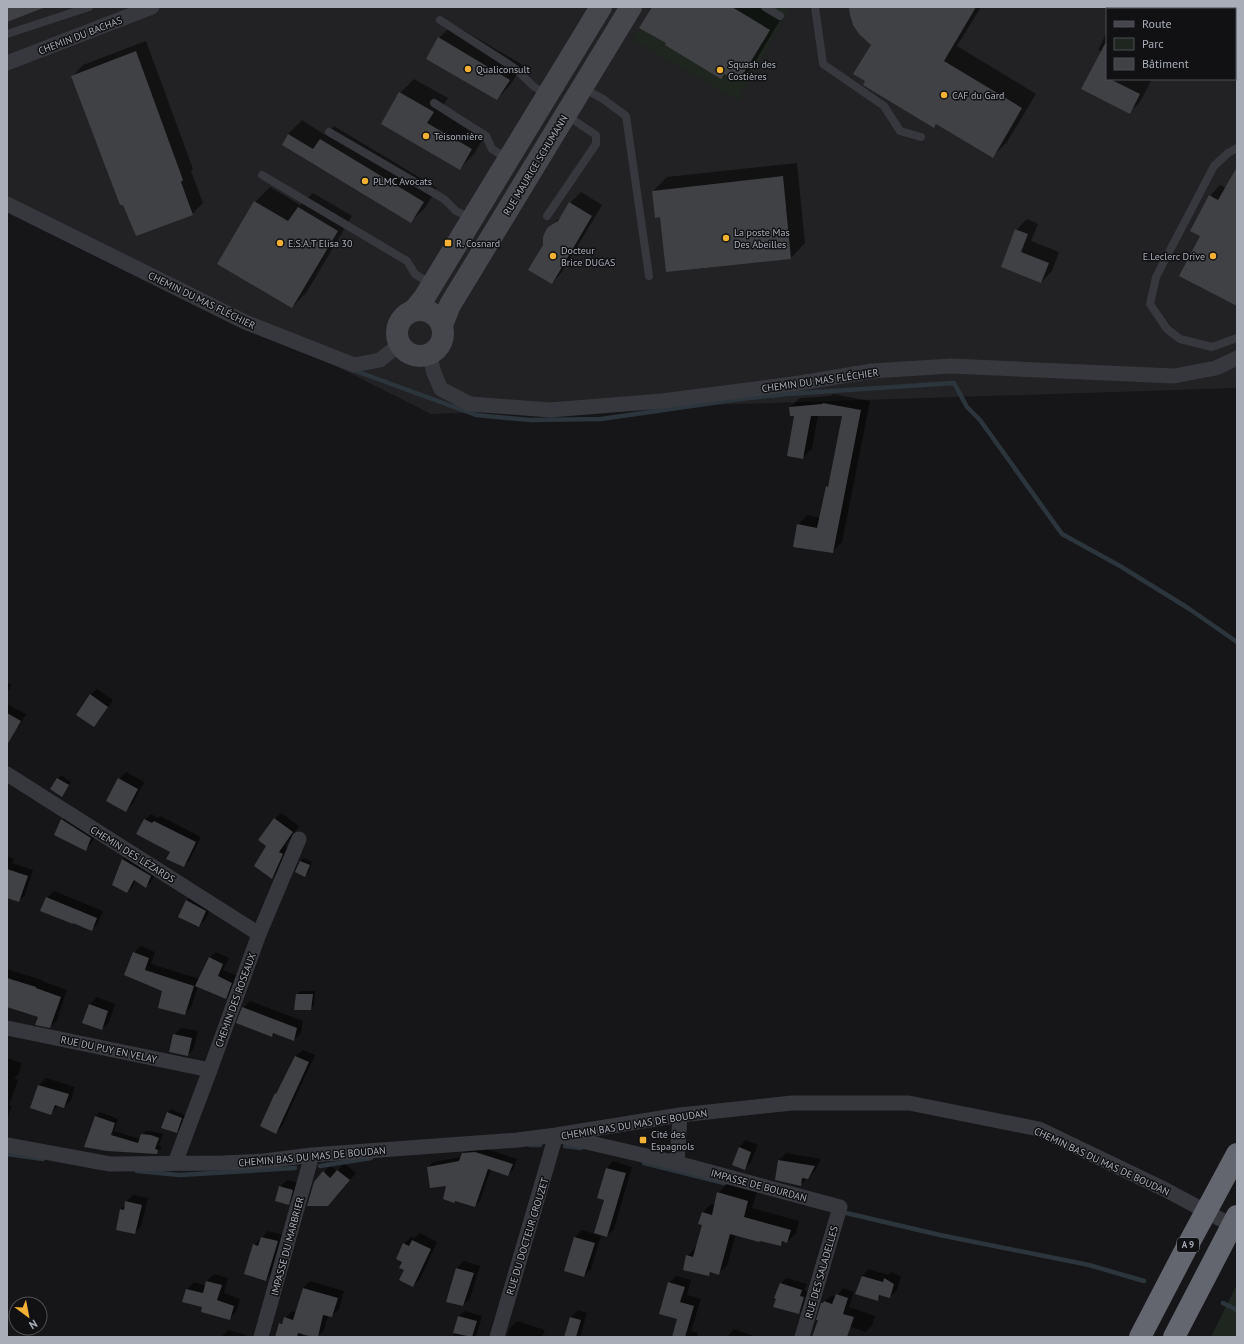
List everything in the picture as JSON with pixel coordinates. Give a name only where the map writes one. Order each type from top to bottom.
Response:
[{"type":"highway","name":"A 9","points":[[1140,1337],[1237,1154]]},
{"type":"highway","points":[[1174,1337],[1237,1216]]},
{"type":"main road","points":[[414,310],[429,311],[439,319],[442,325],[443,336],[437,349],[429,354],[421,356],[413,355],[405,350],[400,344],[397,331],[399,322],[406,314],[414,310],[424,298],[601,7]]},
{"type":"main road","name":"RUE MAURICE SCHUMANN","points":[[442,325],[450,305],[631,7]]},
{"type":"street","name":"CHEMIN DU BACHAS","points":[[7,63],[152,7]]},
{"type":"street","name":"CHEMIN DU MAS FLÉCHIER","points":[[7,204],[245,322],[354,365],[380,360],[400,344]]},
{"type":"street","name":"CHEMIN DU MAS FLÉCHIER","points":[[429,354],[434,373],[441,389],[470,404],[550,410],[662,401],[800,383],[872,371],[951,366],[1174,376],[1216,368],[1237,358]]},
{"type":"street","name":"CHEMIN DES LÉZARDS","points":[[7,774],[259,934]]},
{"type":"street","name":"CHEMIN DES ROSEAUX","points":[[175,1163],[259,934],[299,838]]},
{"type":"street","name":"RUE DU PUY EN VELAY","points":[[7,1028],[210,1070]]},
{"type":"street","name":"CHEMIN BAS DU MAS DE BOUDAN","points":[[7,1145],[110,1164],[264,1160],[312,1155],[518,1140],[680,1115],[792,1102],[909,1103],[1039,1129],[1164,1189],[1237,1228]]},
{"type":"street","points":[[677,1163],[680,1115]]},
{"type":"street","name":"IMPASSE DE BOURDAN","points":[[556,1135],[677,1163],[840,1207]]},
{"type":"street","name":"RUE DU DOCTEUR CROUZET","points":[[497,1337],[556,1135]]},
{"type":"street","name":"IMPASSE DU MARBRIER","points":[[261,1337],[312,1155]]},
{"type":"street","name":"RUE DES SALADELLES","points":[[802,1337],[840,1207]]},
{"type":"lane","points":[[7,34],[89,7]]},
{"type":"lane","points":[[765,7],[780,16]]},
{"type":"lane","points":[[815,7],[823,64],[884,106],[900,131],[921,137]]},
{"type":"lane","points":[[440,20],[516,69],[533,86],[547,95]]},
{"type":"lane","points":[[582,88],[603,99],[626,116],[649,276]]},
{"type":"lane","points":[[434,103],[486,136],[492,149],[508,160]]},
{"type":"lane","points":[[547,216],[596,144],[596,135],[566,115]]},
{"type":"lane","points":[[328,132],[444,199],[456,211],[472,219]]},
{"type":"lane","points":[[1237,148],[1228,153],[1214,166],[1156,277],[1150,304],[1167,329],[1180,339],[1212,347],[1237,338]]},
{"type":"lane","points":[[262,175],[407,260],[415,274],[432,285]]},
{"type":"shaded area","points":[[7,7],[1237,7],[1237,388],[431,414],[7,200]]},
{"type":"green space","name":"Squash des Costières","points":[[652,7],[790,7],[738,100],[633,40]]},
{"type":"green space","points":[[1237,1284],[1237,1337],[1211,1337]]},
{"type":"building","points":[[7,7],[43,7],[43,8],[7,22]]},
{"type":"building","name":"Squash des Costières","points":[[652,7],[732,7],[770,30],[739,81],[724,74],[721,79],[665,45],[666,43],[639,28]]},
{"type":"building","name":"CAF du Gard","points":[[849,7],[976,7],[944,61],[1022,108],[993,158],[936,124],[934,128],[863,85],[865,81],[853,74],[871,45],[859,34],[853,25]]},
{"type":"building","name":"Qualiconsult","points":[[438,37],[510,80],[497,100],[426,59]]},
{"type":"building","points":[[1106,42],[1106,80],[1112,80],[1140,94],[1130,114],[1081,89]]},
{"type":"building","points":[[136,51],[183,180],[181,182],[193,215],[136,236],[123,205],[120,205],[71,76]]},
{"type":"building","name":"Teisonnière","points":[[399,92],[434,112],[427,123],[472,149],[460,170],[381,124]]},
{"type":"building","name":"PLMC Avocats","points":[[288,134],[313,149],[320,139],[424,202],[411,223],[282,145]]},
{"type":"building","name":"E.Leclerc Drive","points":[[1237,167],[1237,306],[1179,276],[1200,236],[1190,231],[1209,195],[1218,200]]},
{"type":"building","name":"La poste Mas Des Abeilles","points":[[783,176],[791,259],[666,272],[660,217],[655,218],[652,191]]},
{"type":"building","name":"E.S.A.T Elisa 30","points":[[254,201],[288,221],[298,207],[338,231],[292,308],[217,264]]},
{"type":"building","name":"Docteur Brice DUGAS","points":[[569,202],[592,216],[552,284],[528,270],[543,245],[543,237],[548,227],[558,221]]},
{"type":"building","points":[[1015,229],[1028,234],[1021,252],[1049,263],[1041,283],[1001,267]]},
{"type":"building","points":[[823,403],[861,410],[833,553],[793,547],[797,524],[817,528],[826,486],[828,487],[842,416],[811,416],[803,459],[787,456],[794,416],[790,416],[789,407]]},
{"type":"building","points":[[90,694],[108,707],[94,727],[76,715]]},
{"type":"building","points":[[7,713],[21,721],[7,745]]},
{"type":"building","points":[[57,778],[69,785],[62,797],[50,789]]},
{"type":"building","points":[[118,778],[138,789],[126,812],[106,801]]},
{"type":"building","points":[[274,818],[293,832],[279,852],[283,854],[272,879],[254,866],[266,846],[258,840]]},
{"type":"building","points":[[61,819],[91,838],[86,851],[54,835]]},
{"type":"building","points":[[144,819],[152,823],[154,821],[196,842],[184,867],[166,859],[170,852],[136,834]]},
{"type":"building","points":[[122,859],[151,876],[146,888],[134,880],[127,893],[112,885]]},
{"type":"building","points":[[300,861],[310,865],[305,877],[295,872]]},
{"type":"building","points":[[7,869],[28,876],[19,902],[7,898]]},
{"type":"building","points":[[46,897],[97,918],[92,931],[40,911]]},
{"type":"building","points":[[186,900],[206,911],[199,927],[178,917]]},
{"type":"building","points":[[133,952],[149,958],[145,970],[194,986],[185,1015],[158,1008],[162,991],[124,975]]},
{"type":"building","points":[[209,957],[223,964],[218,976],[232,983],[226,999],[195,986]]},
{"type":"building","points":[[7,978],[61,997],[50,1028],[35,1025],[38,1017],[7,1007]]},
{"type":"building","points":[[296,994],[313,994],[311,1010],[294,1010]]},
{"type":"building","points":[[89,1004],[108,1011],[102,1030],[82,1023]]},
{"type":"building","points":[[242,1007],[297,1028],[294,1041],[273,1033],[272,1037],[236,1023]]},
{"type":"building","points":[[173,1034],[192,1038],[188,1056],[169,1052]]},
{"type":"building","points":[[295,1056],[309,1062],[276,1134],[260,1126],[275,1093],[276,1094]]},
{"type":"building","points":[[38,1085],[69,1094],[64,1108],[55,1105],[51,1115],[30,1108]]},
{"type":"building","points":[[167,1112],[182,1118],[177,1133],[161,1128]]},
{"type":"building","points":[[95,1116],[115,1123],[111,1135],[138,1143],[141,1134],[159,1138],[155,1149],[158,1150],[157,1154],[107,1151],[84,1147]]},
{"type":"building","points":[[739,1147],[751,1152],[745,1170],[732,1165]]},
{"type":"building","points":[[475,1152],[513,1164],[508,1176],[488,1169],[475,1207],[455,1201],[454,1203],[443,1199],[446,1186],[430,1188],[427,1167],[459,1161],[462,1153]]},
{"type":"building","points":[[778,1160],[815,1166],[808,1179],[802,1178],[801,1186],[775,1180]]},
{"type":"building","points":[[606,1168],[626,1173],[607,1237],[594,1233],[604,1200],[597,1198]]},
{"type":"building","points":[[337,1170],[350,1180],[328,1206],[307,1206],[314,1182],[323,1171],[330,1178]]},
{"type":"building","points":[[279,1186],[293,1190],[289,1205],[275,1201]]},
{"type":"building","points":[[717,1192],[748,1201],[744,1217],[791,1230],[787,1243],[782,1241],[781,1246],[730,1234],[719,1275],[710,1272],[709,1276],[683,1270],[686,1255],[693,1257],[702,1225],[698,1224],[702,1212],[712,1215]]},
{"type":"building","points":[[125,1201],[142,1205],[135,1234],[116,1230],[120,1209],[124,1210]]},
{"type":"building","points":[[261,1237],[278,1241],[266,1281],[244,1274],[253,1244],[258,1246]]},
{"type":"building","points":[[574,1237],[595,1243],[584,1277],[564,1271]]},
{"type":"building","points":[[412,1240],[431,1249],[413,1287],[399,1280],[404,1270],[399,1268],[402,1262],[396,1259],[403,1243],[409,1246]]},
{"type":"building","points":[[456,1268],[474,1273],[463,1306],[446,1302]]},
{"type":"building","points":[[862,1276],[883,1282],[884,1278],[894,1284],[890,1298],[879,1295],[878,1301],[855,1294]]},
{"type":"building","points":[[206,1281],[222,1285],[217,1300],[234,1306],[230,1320],[201,1312],[202,1307],[182,1302],[186,1289],[203,1293]]},
{"type":"building","points":[[668,1282],[685,1287],[680,1302],[694,1306],[685,1337],[672,1337],[677,1319],[659,1314]]},
{"type":"building","points":[[780,1283],[802,1290],[800,1296],[804,1297],[799,1314],[773,1307],[776,1299],[774,1298]]},
{"type":"building","points":[[303,1288],[338,1298],[332,1317],[323,1315],[318,1337],[298,1333],[297,1337],[275,1337],[279,1323],[282,1324],[284,1317],[293,1320]]},
{"type":"building","points":[[836,1294],[848,1298],[843,1314],[854,1317],[847,1337],[812,1337],[818,1320],[816,1320],[821,1303],[824,1301],[832,1304]]},
{"type":"building","points":[[458,1316],[477,1321],[472,1337],[453,1333]]},
{"type":"building","points":[[570,1317],[581,1320],[576,1337],[564,1337]]},
{"type":"waterway","points":[[353,370],[476,415],[530,420],[601,419],[740,399],[787,394],[954,383],[967,407],[980,420],[1062,534],[1120,566],[1188,608],[1237,642]]},
{"type":"waterway","points":[[530,1145],[540,1145]]},
{"type":"waterway","points":[[565,1146],[581,1148]]},
{"type":"waterway","points":[[7,1154],[43,1159]]},
{"type":"waterway","points":[[320,1166],[371,1158]]},
{"type":"waterway","points":[[644,1163],[724,1183]]},
{"type":"waterway","points":[[137,1171],[180,1175],[295,1168]]},
{"type":"waterway","points":[[842,1212],[940,1235],[1089,1265],[1144,1281]]},
{"type":"waterway","points":[[1223,1303],[1237,1310]]},
{"type":"place","name":"Qualiconsult","points":[[468,69]]},
{"type":"place","name":"Squash des Costières","points":[[720,70]]},
{"type":"place","name":"CAF du Gard","points":[[944,95]]},
{"type":"place","name":"Teisonnière","points":[[426,136]]},
{"type":"place","name":"PLMC Avocats","points":[[365,181]]},
{"type":"place","name":"La poste Mas Des Abeilles","points":[[726,238]]},
{"type":"place","name":"E.S.A.T Elisa 30","points":[[280,243]]},
{"type":"place","name":"R. Cosnard","points":[[448,243]]},
{"type":"place","name":"Docteur Brice DUGAS","points":[[553,256]]},
{"type":"place","name":"E.Leclerc Drive","points":[[1213,256]]},
{"type":"place","name":"Cité des Espagnols","points":[[643,1140]]}]
